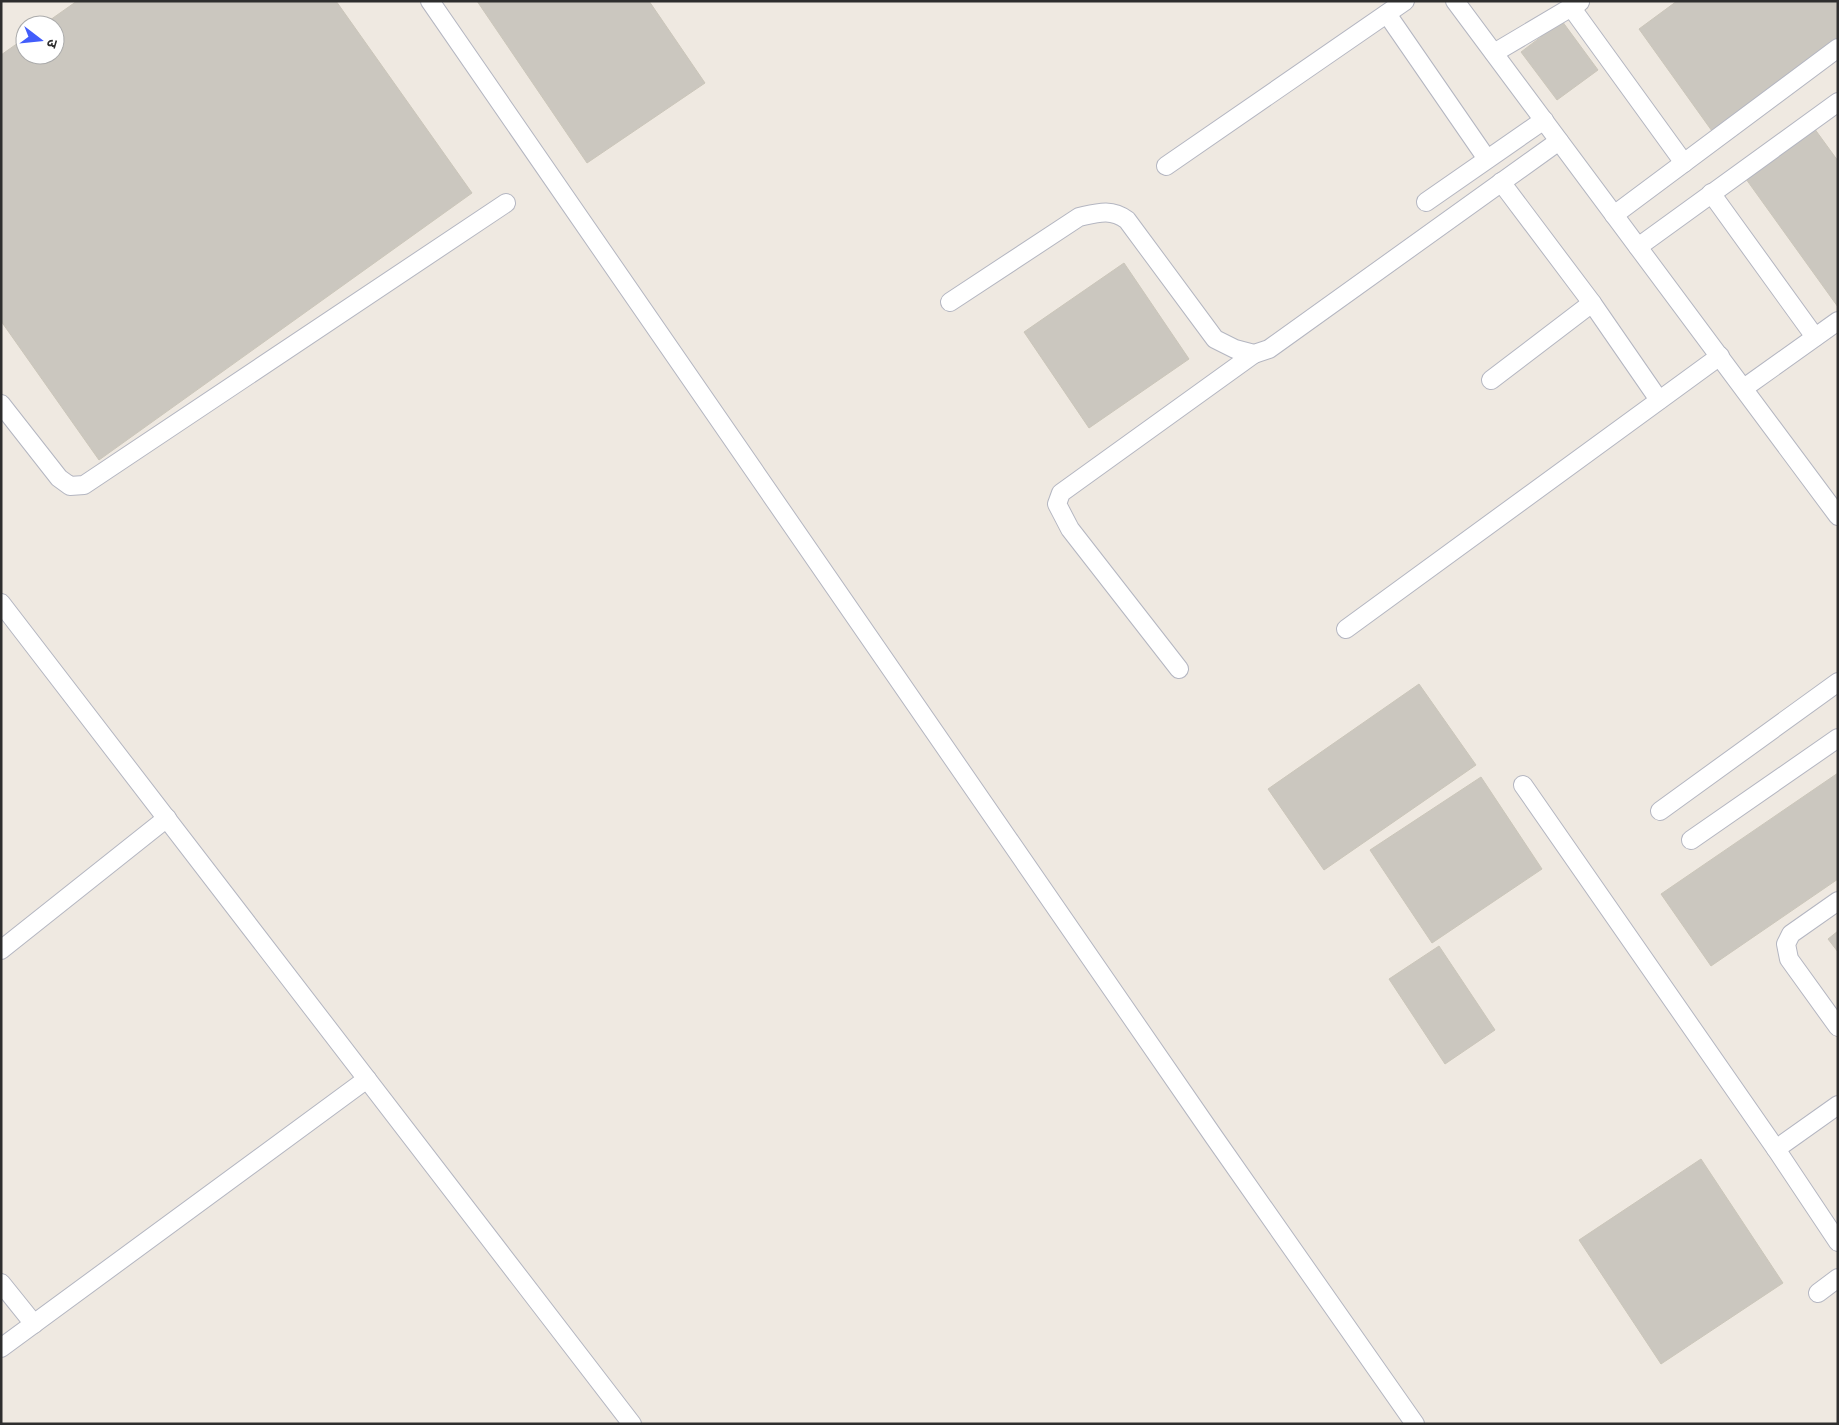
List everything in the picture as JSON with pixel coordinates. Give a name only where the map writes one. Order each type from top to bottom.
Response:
[{"type":"lane","points":[[430,1],[1208,1129],[1414,1424]]},
{"type":"lane","points":[[1166,166],[1405,1]]},
{"type":"lane","points":[[1455,1],[1838,516]]},
{"type":"lane","points":[[1494,54],[1576,4],[1684,162]]},
{"type":"lane","points":[[1387,14],[1487,159]]},
{"type":"lane","points":[[1614,215],[1838,48]]},
{"type":"lane","points":[[1638,247],[1838,102]]},
{"type":"lane","points":[[1426,202],[1544,120]]},
{"type":"lane","points":[[1179,669],[1070,529],[1057,504],[1061,493],[1254,354],[1269,348],[1559,141]]},
{"type":"lane","points":[[1502,182],[1592,303],[1659,400]]},
{"type":"lane","points":[[1712,194],[1815,338]]},
{"type":"lane","points":[[1,404],[58,478],[70,486],[84,485],[506,203]]},
{"type":"lane","points":[[950,302],[1079,217],[1104,212],[1118,213],[1127,220],[1215,339],[1235,350],[1254,354]]},
{"type":"lane","points":[[1491,380],[1592,303]]},
{"type":"lane","points":[[1744,388],[1838,322]]},
{"type":"lane","points":[[1346,629],[1720,356]]},
{"type":"lane","points":[[1,603],[632,1424]]},
{"type":"lane","points":[[1660,811],[1838,682]]},
{"type":"lane","points":[[1691,840],[1838,738]]},
{"type":"lane","points":[[1523,785],[1776,1148],[1838,1242]]},
{"type":"lane","points":[[1,950],[167,818]]},
{"type":"lane","points":[[1838,901],[1791,934],[1786,944],[1789,959],[1838,1027]]},
{"type":"lane","points":[[1,1348],[367,1080]]},
{"type":"lane","points":[[1776,1148],[1838,1105]]},
{"type":"lane","points":[[1818,1294],[1838,1278]]},
{"type":"lane","points":[[1,1283],[34,1324]]},
{"type":"building","points":[[77,1],[336,1],[472,193],[99,460],[1,321],[1,55],[15,45],[15,65],[65,65],[65,15],[57,15]]},
{"type":"building","points":[[477,1],[649,1],[705,83],[587,163]]},
{"type":"building","points":[[1677,1],[1838,1],[1838,40],[1712,131],[1639,29]]},
{"type":"building","points":[[1562,21],[1598,70],[1557,100],[1521,52]]},
{"type":"building","points":[[1814,128],[1838,161],[1838,307],[1746,179]]},
{"type":"building","points":[[1124,263],[1189,359],[1089,428],[1024,332]]},
{"type":"building","points":[[1419,684],[1476,765],[1324,870],[1268,789]]},
{"type":"building","points":[[1838,773],[1838,879],[1711,966],[1661,894]]},
{"type":"building","points":[[1481,777],[1542,869],[1432,943],[1370,850]]},
{"type":"building","points":[[1838,931],[1838,952],[1828,939]]},
{"type":"building","points":[[1439,946],[1495,1030],[1445,1064],[1389,979]]},
{"type":"building","points":[[1701,1159],[1783,1283],[1661,1364],[1579,1240]]}]
